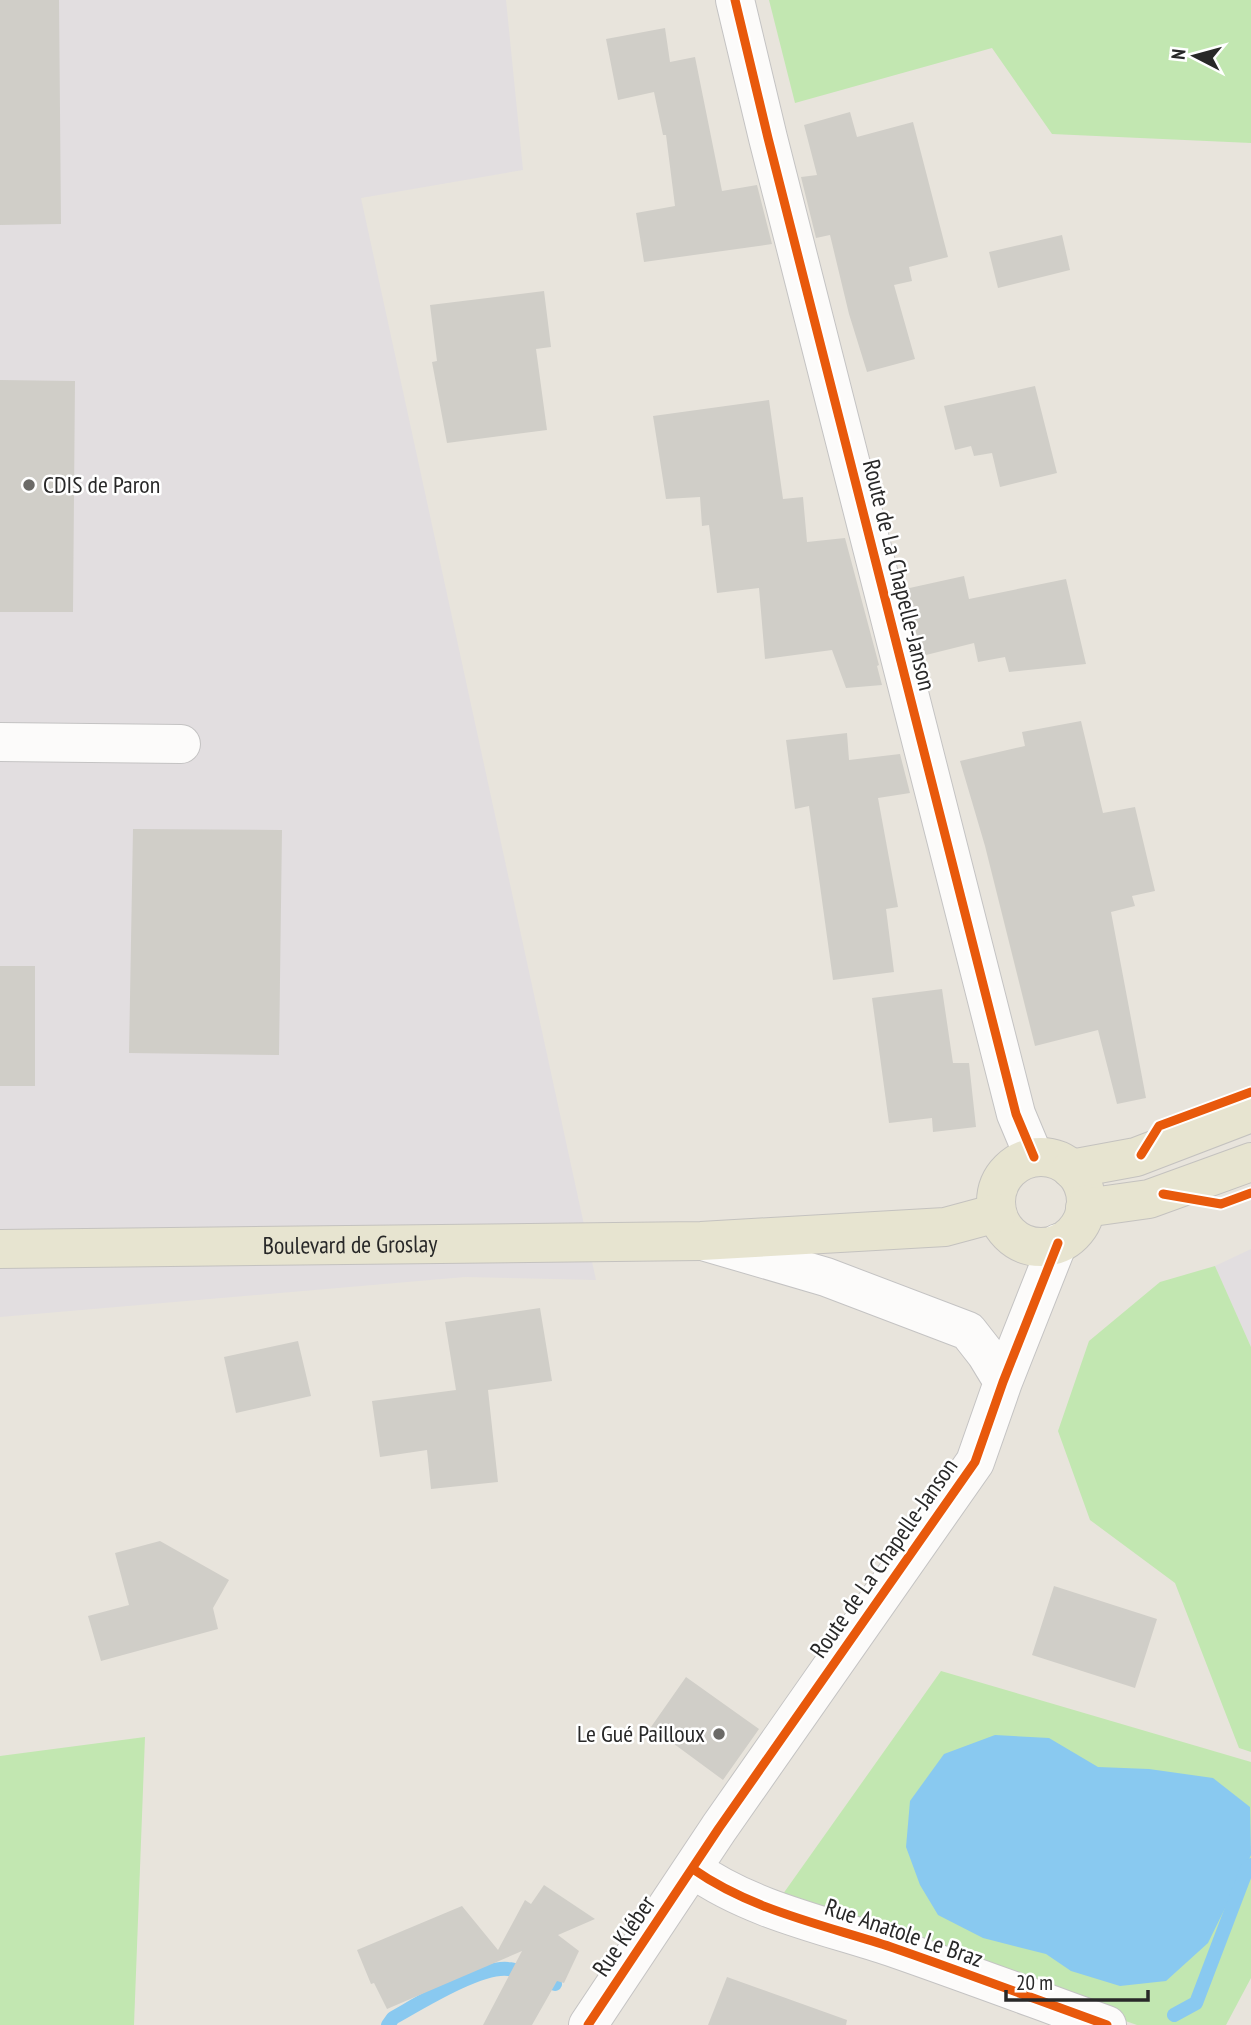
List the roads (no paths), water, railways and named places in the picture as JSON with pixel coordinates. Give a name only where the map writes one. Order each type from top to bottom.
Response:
[{"type":"main road","points":[[1071,1169],[1136,1157],[1251,1113]]},
{"type":"main road","points":[[1034,1157],[1060,1161],[1071,1169],[1085,1192],[1085,1208],[1081,1222],[1072,1235],[1058,1243],[1036,1246],[1014,1238],[1003,1227],[997,1213],[996,1194],[1003,1176],[1017,1163],[1034,1157]]},
{"type":"main road","points":[[1085,1208],[1149,1199],[1251,1162]]},
{"type":"main road","name":"Boulevard de Groslay","points":[[0,1249],[701,1241],[945,1227],[997,1213]]},
{"type":"street","name":"Route de La Chapelle-Janson","points":[[735,0],[1012,1100],[1034,1157]]},
{"type":"street","points":[[0,742],[181,744]]},
{"type":"street","name":"Boulevard de Groslay","points":[[701,1241],[826,1278],[968,1331],[1003,1382]]},
{"type":"street","name":"Route de La Chapelle-Janson","points":[[693,1869],[975,1462],[1003,1382],[1058,1243]]},
{"type":"street","name":"Rue Kléber","points":[[588,2025],[693,1869]]},
{"type":"street","name":"Rue Anatole Le Braz","points":[[693,1869],[713,1884],[765,1907],[892,1948],[1107,2025]]},
{"type":"water","points":[[995,1735],[1049,1738],[1098,1767],[1149,1769],[1213,1778],[1250,1807],[1251,1855],[1208,1943],[1166,1981],[1120,1986],[1071,1971],[1046,1954],[983,1938],[938,1915],[920,1885],[906,1847],[910,1801],[944,1754]]},
{"type":"waterway","points":[[1174,2015],[1196,2003],[1247,1869],[1251,1865]]},
{"type":"waterway","points":[[388,2025],[393,2018],[482,1973],[508,1969],[555,1984]]},
{"type":"place","name":"CDIS de Paron","points":[[29,485]]},
{"type":"place","name":"Le Gué Pailloux","points":[[719,1734]]}]
